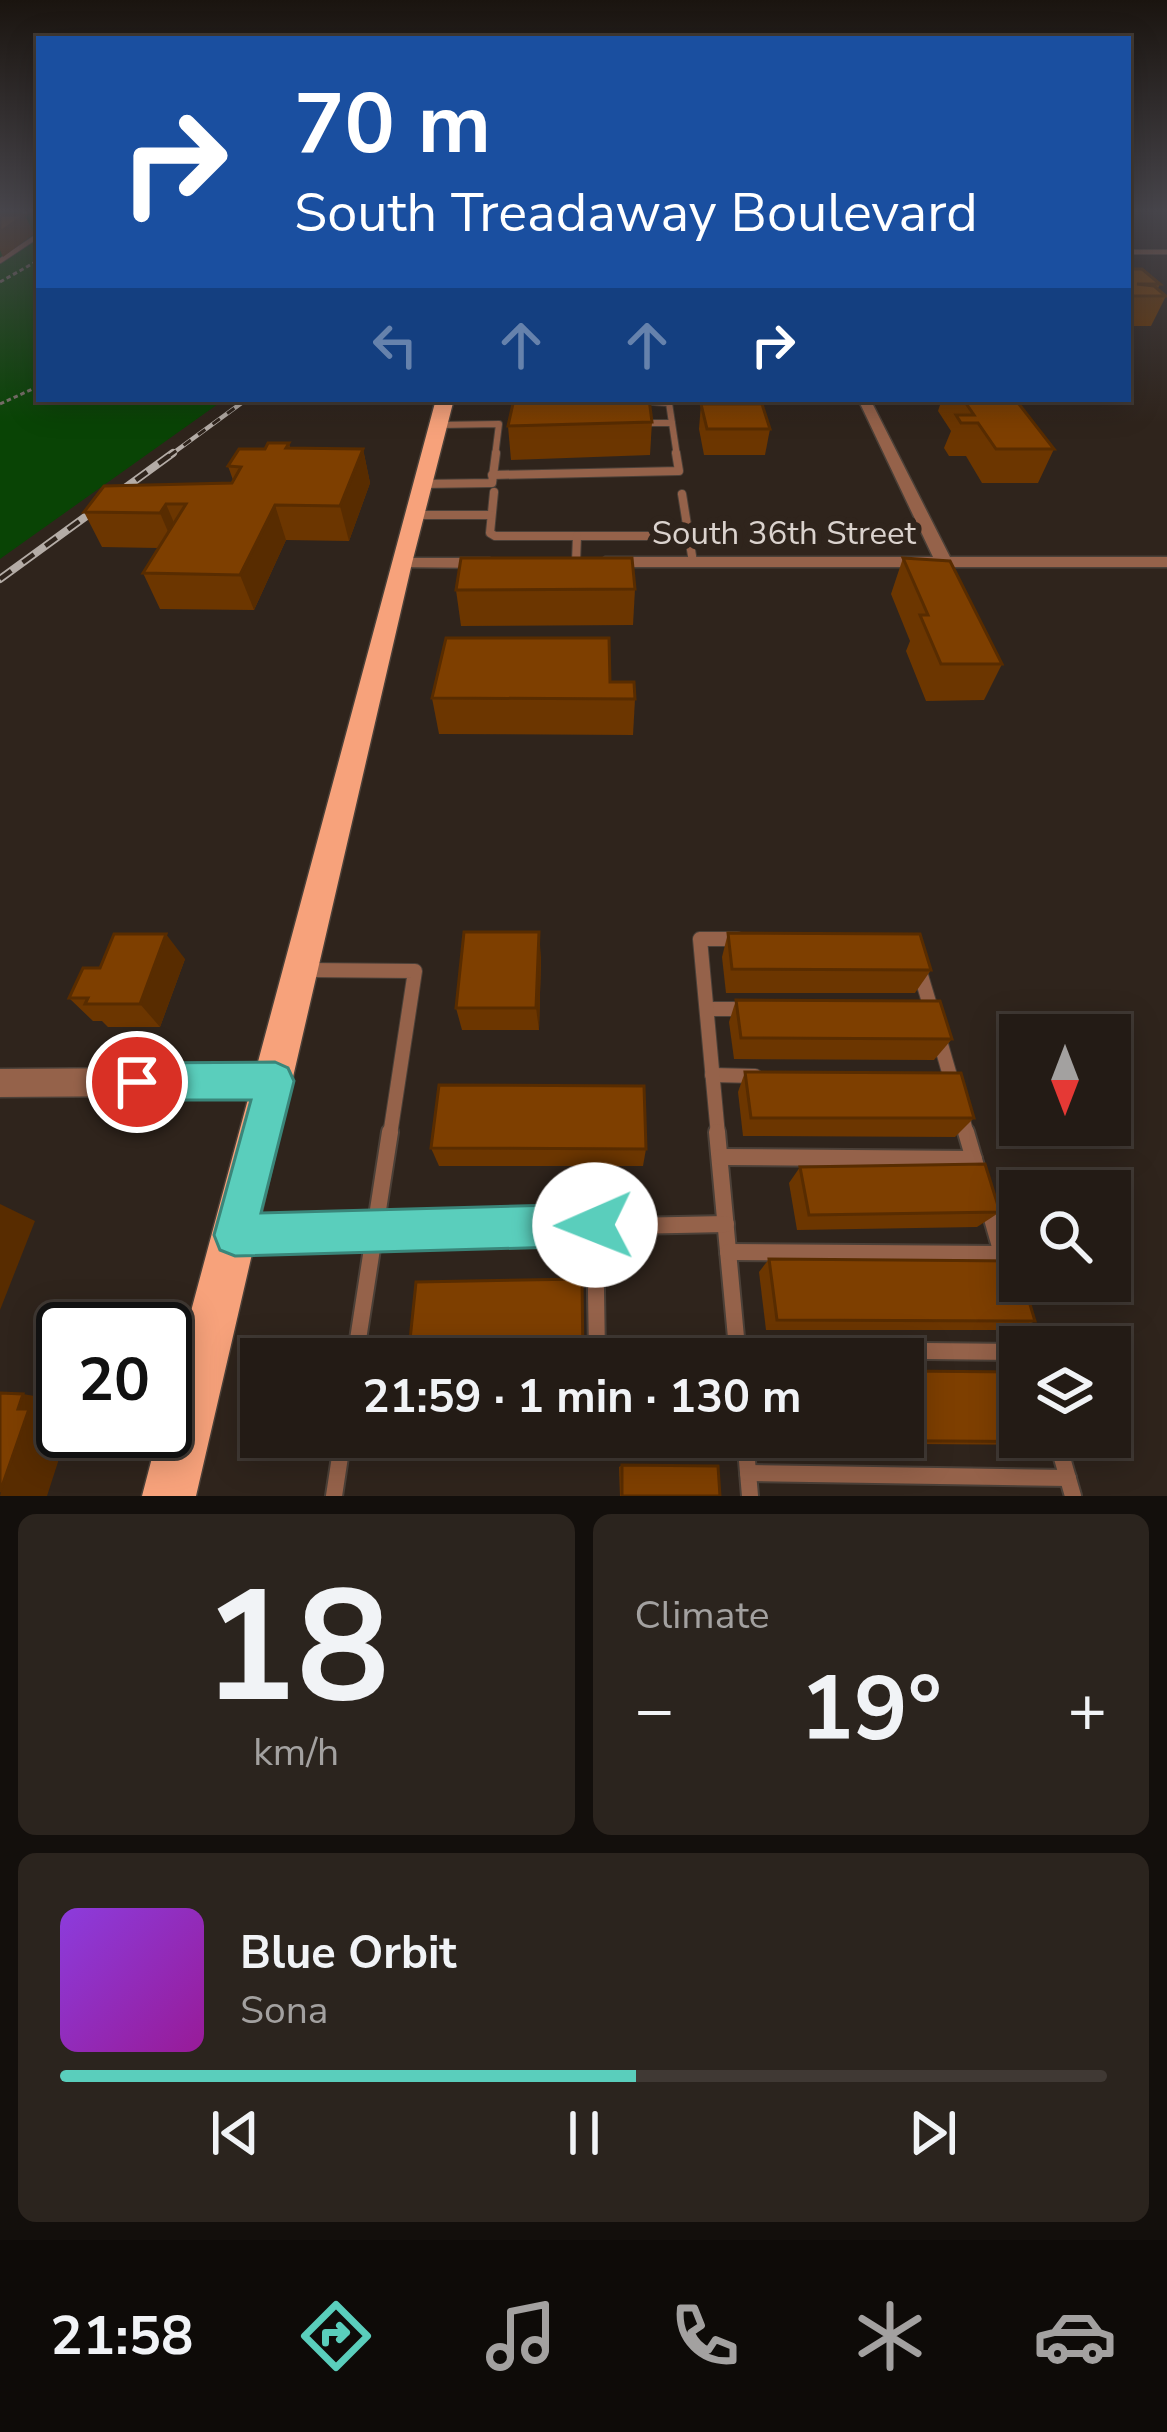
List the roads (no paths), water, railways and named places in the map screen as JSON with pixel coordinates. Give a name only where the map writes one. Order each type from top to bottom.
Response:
[{"type":"main road","points":[[169,1496],[400,563],[442,412]]},
{"type":"street","points":[[865,402],[944,562]]},
{"type":"street","points":[[400,563],[510,562]]},
{"type":"street","name":"South 36th Street","points":[[554,562],[1167,562]]},
{"type":"street","points":[[0,1083],[275,1081]]},
{"type":"lane","points":[[492,475],[673,474],[679,471],[666,402]]},
{"type":"lane","points":[[442,412],[521,424]]},
{"type":"lane","points":[[628,423],[672,423]]},
{"type":"lane","points":[[417,500],[491,483],[499,424]]},
{"type":"lane","points":[[494,492],[490,533],[495,536],[689,536]]},
{"type":"lane","points":[[682,494],[693,562]]},
{"type":"lane","points":[[417,500],[491,515]]},
{"type":"lane","points":[[576,562],[577,536]]},
{"type":"lane","points":[[736,1338],[700,939],[747,940]]},
{"type":"lane","points":[[918,965],[999,1244]]},
{"type":"lane","points":[[302,970],[415,971],[358,1338]]},
{"type":"lane","points":[[706,1009],[774,1009]]},
{"type":"lane","points":[[909,1009],[931,1009]]},
{"type":"lane","points":[[712,1076],[784,1076]]},
{"type":"lane","points":[[927,1077],[951,1077]]},
{"type":"lane","points":[[720,1157],[974,1159]]},
{"type":"lane","points":[[235,1235],[726,1224]]},
{"type":"lane","points":[[595,1225],[597,1338]]},
{"type":"lane","points":[[728,1252],[999,1254]]},
{"type":"lane","points":[[924,1353],[999,1352]]},
{"type":"lane","points":[[334,1496],[340,1458]]},
{"type":"lane","points":[[747,1458],[750,1496]]},
{"type":"lane","points":[[748,1473],[1070,1487],[1062,1458]]},
{"type":"railway","points":[[169,456],[243,402]]},
{"type":"railway","points":[[0,579],[173,453]]}]
